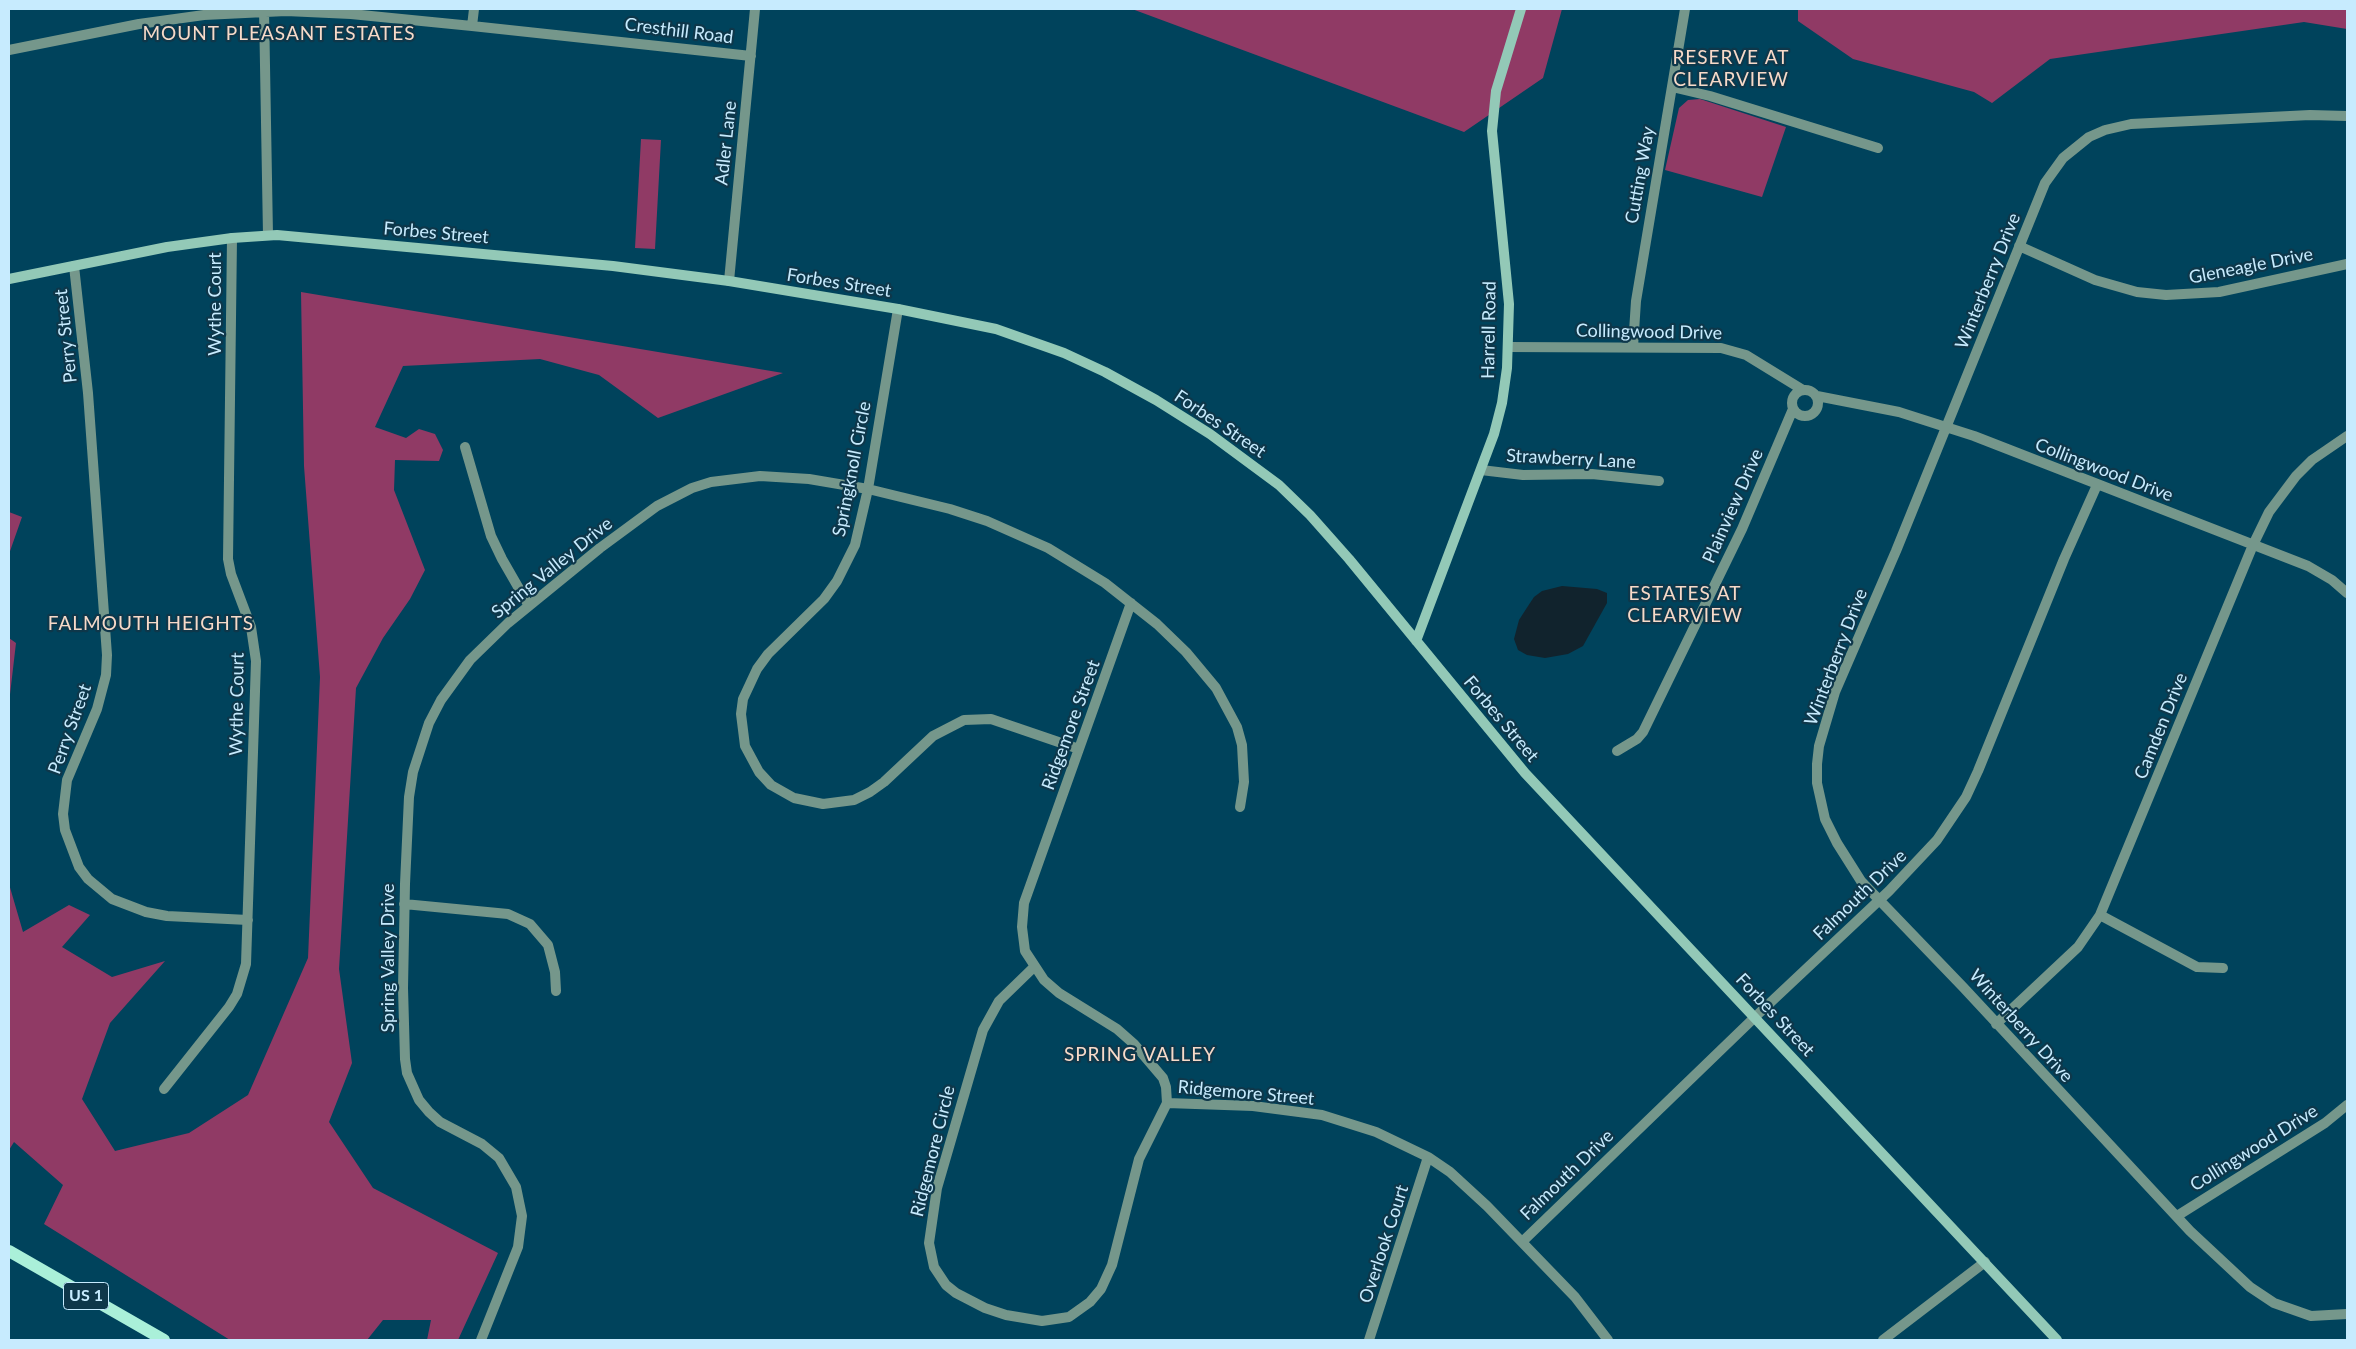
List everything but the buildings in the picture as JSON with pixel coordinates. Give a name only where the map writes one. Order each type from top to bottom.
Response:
[{"type":"main road","name":"US 1","points":[[9,1251],[164,1340]]},
{"type":"street","points":[[472,26],[474,9]]},
{"type":"street","name":"Adler Lane","points":[[729,281],[755,9]]},
{"type":"street","name":"Harrell Road","points":[[1416,642],[1481,470],[1502,403],[1508,346],[1506,267],[1492,131],[1496,91],[1521,9]]},
{"type":"street","name":"Cutting Way","points":[[1633,347],[1637,292],[1685,9]]},
{"type":"street","points":[[264,10],[268,235]]},
{"type":"street","name":"Cresthill Road","points":[[9,50],[139,24],[204,15],[264,10],[351,14],[751,56]]},
{"type":"street","points":[[1672,87],[1710,96],[1878,148]]},
{"type":"street","name":"Winterberry Drive","points":[[2347,116],[2310,115],[2131,124],[2105,130],[2075,147],[2052,171],[1836,692],[1819,746],[1817,783],[1826,819],[1847,861],[1879,900],[2222,1263],[2261,1296],[2290,1310],[2311,1316],[2347,1314]]},
{"type":"street","name":"Forbes Street","points":[[9,279],[168,247],[268,235],[613,266],[729,281],[898,309],[996,329],[1064,353],[1148,396],[1210,434],[1279,485],[1310,514],[1525,774],[2057,1340]]},
{"type":"street","name":"Wythe Court","points":[[164,1089],[237,994],[246,964],[256,661],[251,627],[231,574],[228,559],[232,238]]},
{"type":"street","name":"Gleneagle Drive","points":[[2020,246],[2095,280],[2137,292],[2166,295],[2219,292],[2347,264]]},
{"type":"street","name":"Perry Street","points":[[74,266],[88,393],[107,655],[103,690],[97,710],[67,780],[63,805],[65,830],[79,867],[99,890],[118,902],[146,912],[167,916],[248,920]]},
{"type":"street","name":"Springknoll Circle","points":[[898,309],[868,489],[855,544],[837,581],[818,606],[768,654],[748,686],[742,706],[741,729],[745,746],[759,772],[783,793],[801,800],[824,804],[854,800],[884,782],[942,730],[964,720],[977,719],[1004,723],[1080,749]]},
{"type":"street","name":"Collingwood Drive","points":[[1508,346],[1700,347],[1731,349],[1753,359],[1803,390]]},
{"type":"street","name":"Collingwood Drive","points":[[1782,377],[1794,397]]},
{"type":"street","points":[[1803,416],[1793,409],[1794,397],[1803,390],[1810,390],[1817,396],[1817,409]]},
{"type":"street","name":"Collingwood Drive","points":[[1817,396],[1899,412],[1946,426],[2317,570],[2347,593]]},
{"type":"street","points":[[1787,426],[1803,416],[1812,415],[1817,409],[1839,401]]},
{"type":"street","name":"Plainview Drive","points":[[1617,751],[1637,740],[1643,732],[1721,574],[1793,409]]},
{"type":"street","name":"Camden Drive","points":[[1996,1024],[2078,947],[2100,915],[2253,544],[2269,512],[2296,476],[2312,460],[2347,436]]},
{"type":"street","points":[[465,447],[491,536],[529,606]]},
{"type":"street","name":"Strawberry Lane","points":[[1481,470],[1523,475],[1592,474],[1659,481]]},
{"type":"street","name":"Spring Valley Drive","points":[[481,1340],[518,1247],[522,1216],[520,1201],[510,1173],[498,1158],[482,1144],[440,1122],[419,1100],[412,1088],[404,1059],[404,904],[409,797],[413,772],[429,723],[451,684],[470,660],[490,639],[529,606],[657,506],[692,488],[733,479],[769,476],[808,479],[868,489],[950,509],[1017,533],[1077,565],[1131,603],[1186,652],[1216,688],[1237,726],[1244,763],[1244,782],[1240,807]]},
{"type":"street","name":"Falmouth Drive","points":[[1522,1242],[1879,900],[1928,852],[1951,822],[1966,797],[2073,537],[2097,485]]},
{"type":"street","name":"Ridgemore Street","points":[[1131,603],[1024,903],[1023,942],[1034,967],[1059,993],[1117,1029],[1134,1044],[1162,1078],[1166,1087],[1167,1103],[1253,1106],[1312,1113],[1376,1132],[1428,1157],[1470,1188],[1575,1297],[1608,1340]]},
{"type":"street","points":[[404,904],[508,914],[525,921],[540,932],[548,944],[555,972],[556,991]]},
{"type":"street","points":[[2100,915],[2198,967],[2223,968]]},
{"type":"street","name":"Ridgemore Circle","points":[[1034,967],[999,1001],[983,1030],[937,1188],[932,1217],[930,1249],[934,1267],[946,1285],[956,1293],[985,1308],[1027,1320],[1057,1320],[1069,1317],[1081,1309],[1101,1289],[1108,1276],[1139,1159],[1167,1103]]},
{"type":"street","name":"Collingwood Drive","points":[[2176,1216],[2325,1124],[2347,1105]]},
{"type":"street","name":"Overlook Court","points":[[1369,1340],[1428,1157]]},
{"type":"street","points":[[1883,1340],[1985,1262]]},
{"type":"shaded area","points":[[1132,9],[1562,9],[1543,78],[1464,132]]},
{"type":"shaded area","points":[[1798,9],[2347,9],[2347,29],[2304,22],[2050,59],[1992,103],[1974,92],[1853,59],[1798,21]]},
{"type":"shaded area","points":[[1700,99],[1786,127],[1762,197],[1665,170],[1679,108],[1688,100]]},
{"type":"shaded area","points":[[641,139],[661,140],[655,249],[635,248]]},
{"type":"shaded area","points":[[301,292],[783,373],[658,418],[599,375],[540,359],[403,366],[375,427],[406,438],[419,429],[435,434],[443,450],[439,461],[395,460],[394,490],[425,570],[410,599],[383,638],[356,688],[339,969],[352,1063],[329,1122],[373,1188],[498,1253],[458,1340],[427,1340],[431,1320],[383,1320],[367,1340],[230,1340],[44,1224],[63,1185],[14,1142],[9,1150],[9,884],[23,932],[69,905],[90,915],[62,947],[112,977],[165,961],[110,1023],[82,1099],[115,1151],[189,1133],[248,1095],[308,958],[320,677],[304,466]]},
{"type":"shaded area","points":[[9,512],[22,517],[9,554]]},
{"type":"shaded area","points":[[9,638],[16,643],[9,703]]},
{"type":"water","points":[[1562,586],[1597,589],[1607,593],[1607,603],[1583,646],[1568,654],[1545,658],[1527,655],[1518,650],[1514,639],[1519,620],[1534,597],[1542,591]]},
{"type":"district","name":"MOUNT PLEASANT ESTATES","points":[[279,34]]},
{"type":"district","name":"RESERVE AT CLEARVIEW","points":[[1731,69]]},
{"type":"district","name":"ESTATES AT CLEARVIEW","points":[[1685,605]]},
{"type":"district","name":"FALMOUTH HEIGHTS","points":[[151,624]]},
{"type":"district","name":"SPRING VALLEY","points":[[1140,1055]]}]
